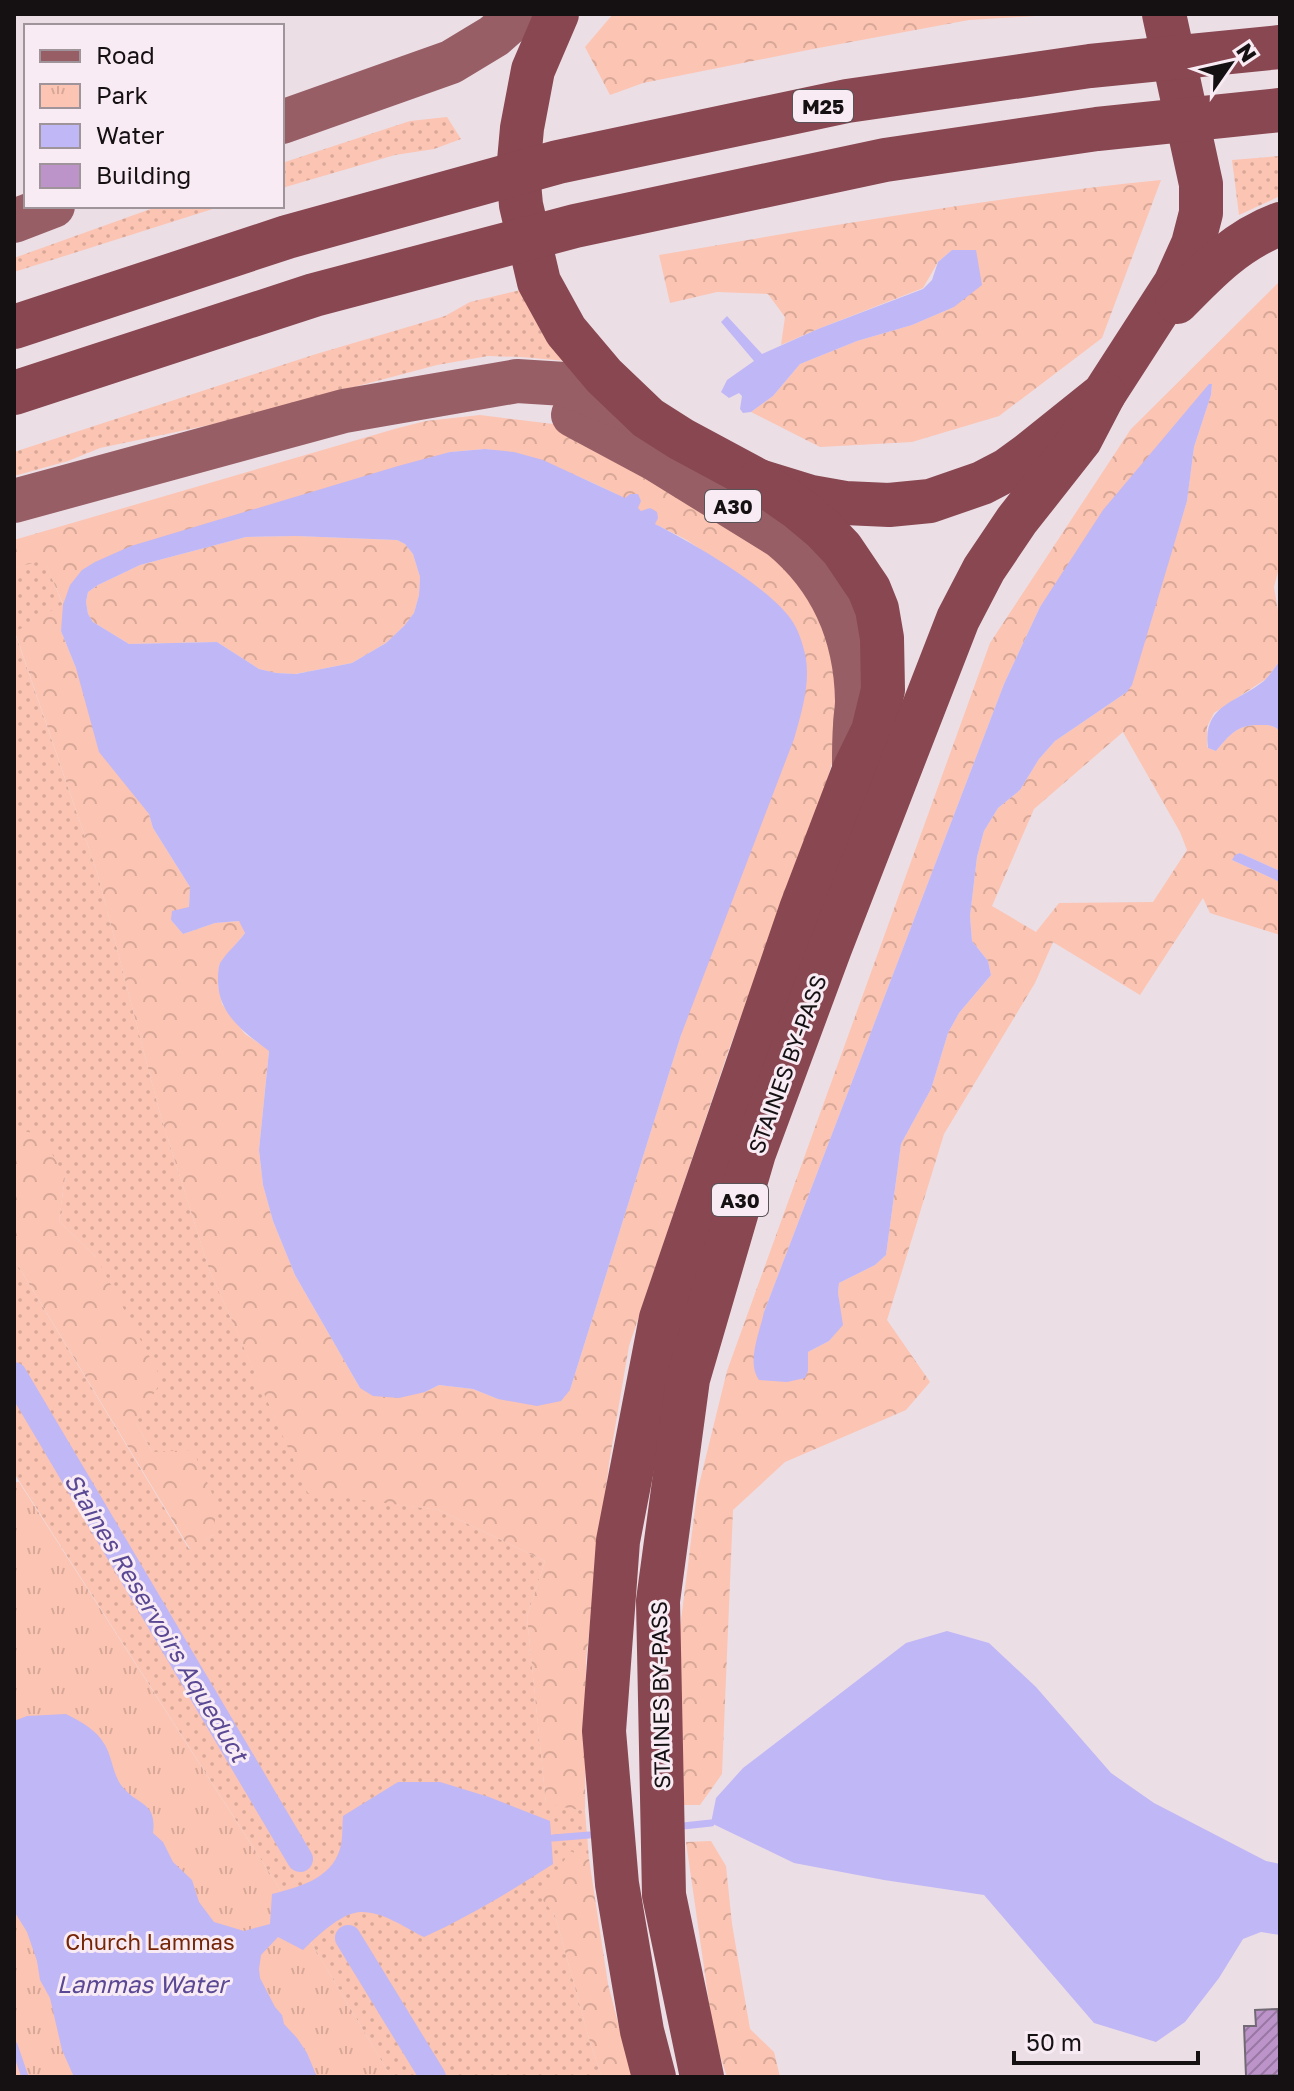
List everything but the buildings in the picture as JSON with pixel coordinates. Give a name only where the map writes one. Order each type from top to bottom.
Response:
[{"type":"highway","points":[[557,14],[533,70],[522,128],[518,172],[521,205],[539,282],[566,331],[604,376],[648,418],[681,439],[759,481],[811,497],[845,503],[889,505],[930,501],[982,483],[1029,454],[1104,394],[1175,284],[1193,244],[1201,213],[1201,184],[1164,14]]},
{"type":"highway","name":"M25","points":[[14,327],[287,237],[558,162],[847,101],[1090,66],[1272,48]]},
{"type":"highway","points":[[14,393],[314,295],[575,226],[885,160],[1097,129],[1280,110]]},
{"type":"highway","points":[[1141,337],[1235,246],[1280,224]]},
{"type":"highway","name":"STAINES BY-PASS","points":[[702,2077],[664,1895],[659,1663],[658,1601],[688,1379],[754,1153],[958,619],[984,569],[1017,520],[1080,440],[1104,394]]},
{"type":"highway","name":"STAINES BY-PASS","points":[[654,2077],[642,2031],[617,1884],[604,1731],[618,1541],[661,1318],[801,909],[854,770],[873,731],[883,690],[882,638],[877,609],[869,589],[842,549],[799,509],[759,481]]},
{"type":"main road","points":[[284,121],[451,62],[494,36],[519,14]]},
{"type":"main road","points":[[14,221],[48,208]]},
{"type":"main road","name":"A30","points":[[14,501],[344,411],[517,381],[565,384],[648,418]]},
{"type":"main road","name":"A30","points":[[446,393],[515,397],[567,412],[667,466],[781,537],[800,553],[831,596],[850,645],[857,705],[854,770]]},
{"type":"green space","points":[[613,14],[1068,14],[969,20],[643,83],[610,95],[585,47]]},
{"type":"green space","points":[[447,117],[461,139],[434,149],[395,155],[284,187],[284,162],[410,121]]},
{"type":"green space","points":[[1280,156],[1280,196],[1239,215],[1232,160]]},
{"type":"green space","points":[[1161,180],[1102,338],[999,416],[912,442],[820,447],[751,412],[773,396],[800,364],[954,307],[952,250],[938,262],[923,288],[781,345],[785,317],[768,294],[717,292],[670,303],[659,255],[972,204]]},
{"type":"green space","points":[[153,208],[216,208],[14,272],[14,258]]},
{"type":"green space","points":[[1280,281],[1280,564],[1274,587],[1280,623],[1280,661],[1266,679],[1214,713],[1207,727],[1207,746],[1216,751],[1230,735],[1246,726],[1269,725],[1280,731],[1280,871],[1240,853],[1232,860],[1280,882],[1280,935],[1210,913],[1203,898],[1140,995],[1053,942],[1035,983],[944,1134],[887,1320],[930,1382],[906,1410],[785,1462],[733,1510],[722,1774],[700,1805],[683,1805],[678,1644],[697,1493],[727,1371],[990,643],[1131,429]],"holes":[[[1212,384],[1194,447],[1187,501],[1127,692],[1055,741],[1039,759],[1020,790],[998,808],[984,831],[977,857],[970,916],[972,941],[988,961],[991,975],[959,1013],[948,1033],[931,1089],[901,1144],[886,1255],[875,1265],[839,1283],[842,1325],[829,1341],[808,1352],[764,1312],[1004,684],[1040,607]],[[1123,732],[1180,832],[1187,850],[1153,902],[1059,903],[1036,932],[992,906],[1034,809]]]},
{"type":"green space","points":[[525,289],[567,361],[488,356],[437,365],[214,424],[100,448],[68,461],[14,476],[14,452],[313,355],[445,316],[470,302]]},
{"type":"green space","points":[[480,415],[553,424],[645,470],[783,555],[822,612],[842,673],[842,728],[820,805],[729,1049],[629,1346],[609,1463],[586,1660],[585,1811],[546,1804],[527,1617],[545,1561],[439,1510],[308,1493],[209,1269],[159,1110],[97,872],[15,632],[63,604],[44,560],[14,568],[14,540],[426,421]],"holes":[[[501,451],[566,471],[618,495],[641,512],[650,508],[655,524],[685,539],[750,582],[681,1035],[570,1390],[498,1399],[473,1389],[439,1385],[425,1392],[360,1388],[295,1275],[273,1221],[263,1185],[259,1150],[269,1050],[245,1034],[222,1004],[218,985],[219,965],[245,933],[240,921],[215,923],[183,934],[171,920],[189,907],[190,887],[153,828],[61,631],[70,586],[450,452]]]},
{"type":"green space","points":[[246,537],[397,540],[405,544],[413,554],[420,577],[414,613],[386,643],[352,663],[295,674],[259,669],[217,642],[129,644],[93,622],[88,614],[88,592],[140,565]]},
{"type":"green space","points":[[44,559],[63,605],[15,633],[97,872],[159,1110],[209,1269],[308,1492],[439,1510],[545,1561],[527,1617],[546,1803],[585,1811],[589,1859],[570,1852],[542,1898],[555,1915],[602,2077],[391,2077],[274,1880],[14,1473],[14,1259],[189,1549],[215,1534],[152,1452],[136,1423],[96,1257],[59,1221],[65,1177],[14,1127],[14,568]]},
{"type":"green space","points":[[14,1127],[15,1130],[41,1134],[65,1177],[59,1221],[96,1257],[162,1380],[136,1423],[152,1452],[193,1450],[215,1500],[215,1534],[190,1549],[14,1259]]},
{"type":"green space","name":"Church Lammas","points":[[14,1482],[19,1482],[274,1880],[391,2077],[14,2077]]},
{"type":"green space","points":[[711,1841],[726,1866],[732,1924],[750,2029],[774,2052],[780,2077],[727,2077],[714,2037],[686,1842]]},
{"type":"green space","points":[[570,1851],[589,1859],[608,1984],[632,2077],[602,2077],[555,1915],[541,1898]]},
{"type":"water","points":[[952,250],[976,250],[982,285],[954,307],[800,364],[773,396],[751,412],[743,413],[740,409],[742,396],[739,393],[729,398],[721,392],[727,380],[754,361],[721,322],[727,316],[762,354],[923,289],[932,280],[938,262]]},
{"type":"water","points":[[1212,384],[1211,395],[1194,447],[1187,501],[1132,685],[1127,692],[1055,741],[1039,759],[1020,790],[998,808],[984,831],[977,857],[970,916],[972,941],[988,961],[991,975],[959,1013],[948,1033],[931,1089],[901,1144],[886,1255],[875,1265],[839,1283],[843,1325],[829,1341],[808,1352],[805,1378],[787,1382],[759,1380],[755,1373],[754,1356],[764,1312],[1004,684],[1040,607],[1103,510]]},
{"type":"water","points":[[485,449],[514,452],[543,460],[625,498],[638,494],[641,501],[638,508],[641,511],[650,508],[657,512],[655,524],[731,568],[784,611],[798,631],[807,665],[805,696],[794,739],[681,1035],[570,1390],[561,1401],[537,1406],[498,1399],[473,1389],[439,1385],[399,1398],[373,1396],[360,1388],[295,1275],[273,1221],[263,1185],[259,1150],[269,1051],[234,1022],[219,994],[218,982],[220,963],[245,933],[239,921],[215,923],[183,934],[171,920],[172,911],[189,907],[190,887],[153,828],[149,814],[99,752],[76,668],[61,631],[63,605],[70,585],[82,570],[95,562],[131,546],[450,452]],"holes":[[[246,537],[397,540],[413,554],[420,577],[414,613],[386,643],[352,663],[296,674],[276,673],[259,669],[217,642],[129,644],[93,622],[88,614],[88,592],[98,585],[140,565]]]},
{"type":"water","points":[[1280,661],[1280,731],[1269,725],[1246,726],[1230,735],[1216,751],[1208,748],[1210,722],[1216,714],[1264,681]]},
{"type":"water","points":[[1240,853],[1280,871],[1280,882],[1232,860]]},
{"type":"water","points":[[947,1631],[989,1643],[1036,1687],[1111,1773],[1154,1803],[1266,1861],[1280,1864],[1280,1935],[1261,1932],[1243,1939],[1219,1978],[1185,2022],[1156,2042],[1094,2023],[984,1895],[794,1863],[711,1823],[716,1798],[743,1768],[906,1643]]},
{"type":"water","name":"Lammas Water","points":[[66,1714],[88,1726],[102,1740],[121,1785],[149,1810],[153,1833],[163,1842],[173,1862],[192,1880],[199,1902],[214,1922],[244,1931],[270,1924],[272,1894],[303,1885],[322,1875],[336,1859],[340,1849],[343,1816],[398,1782],[440,1782],[550,1821],[553,1864],[490,1903],[424,1937],[385,1917],[360,1912],[337,1921],[303,1950],[278,1937],[261,1955],[260,1978],[284,2024],[307,2053],[317,2077],[74,2077],[62,2050],[50,1998],[40,1980],[27,1932],[14,1911],[14,1721],[27,1716]]},
{"type":"waterway","name":"Staines Reservoirs Aqueduct","points":[[14,1375],[300,1859]]},
{"type":"waterway","points":[[683,1826],[711,1823]]},
{"type":"waterway","points":[[553,1838],[589,1835]]},
{"type":"waterway","name":"Staines Reservoirs Aqueduct","points":[[348,1938],[433,2077]]},
{"type":"waterway","points":[[14,2045],[25,2077]]}]
